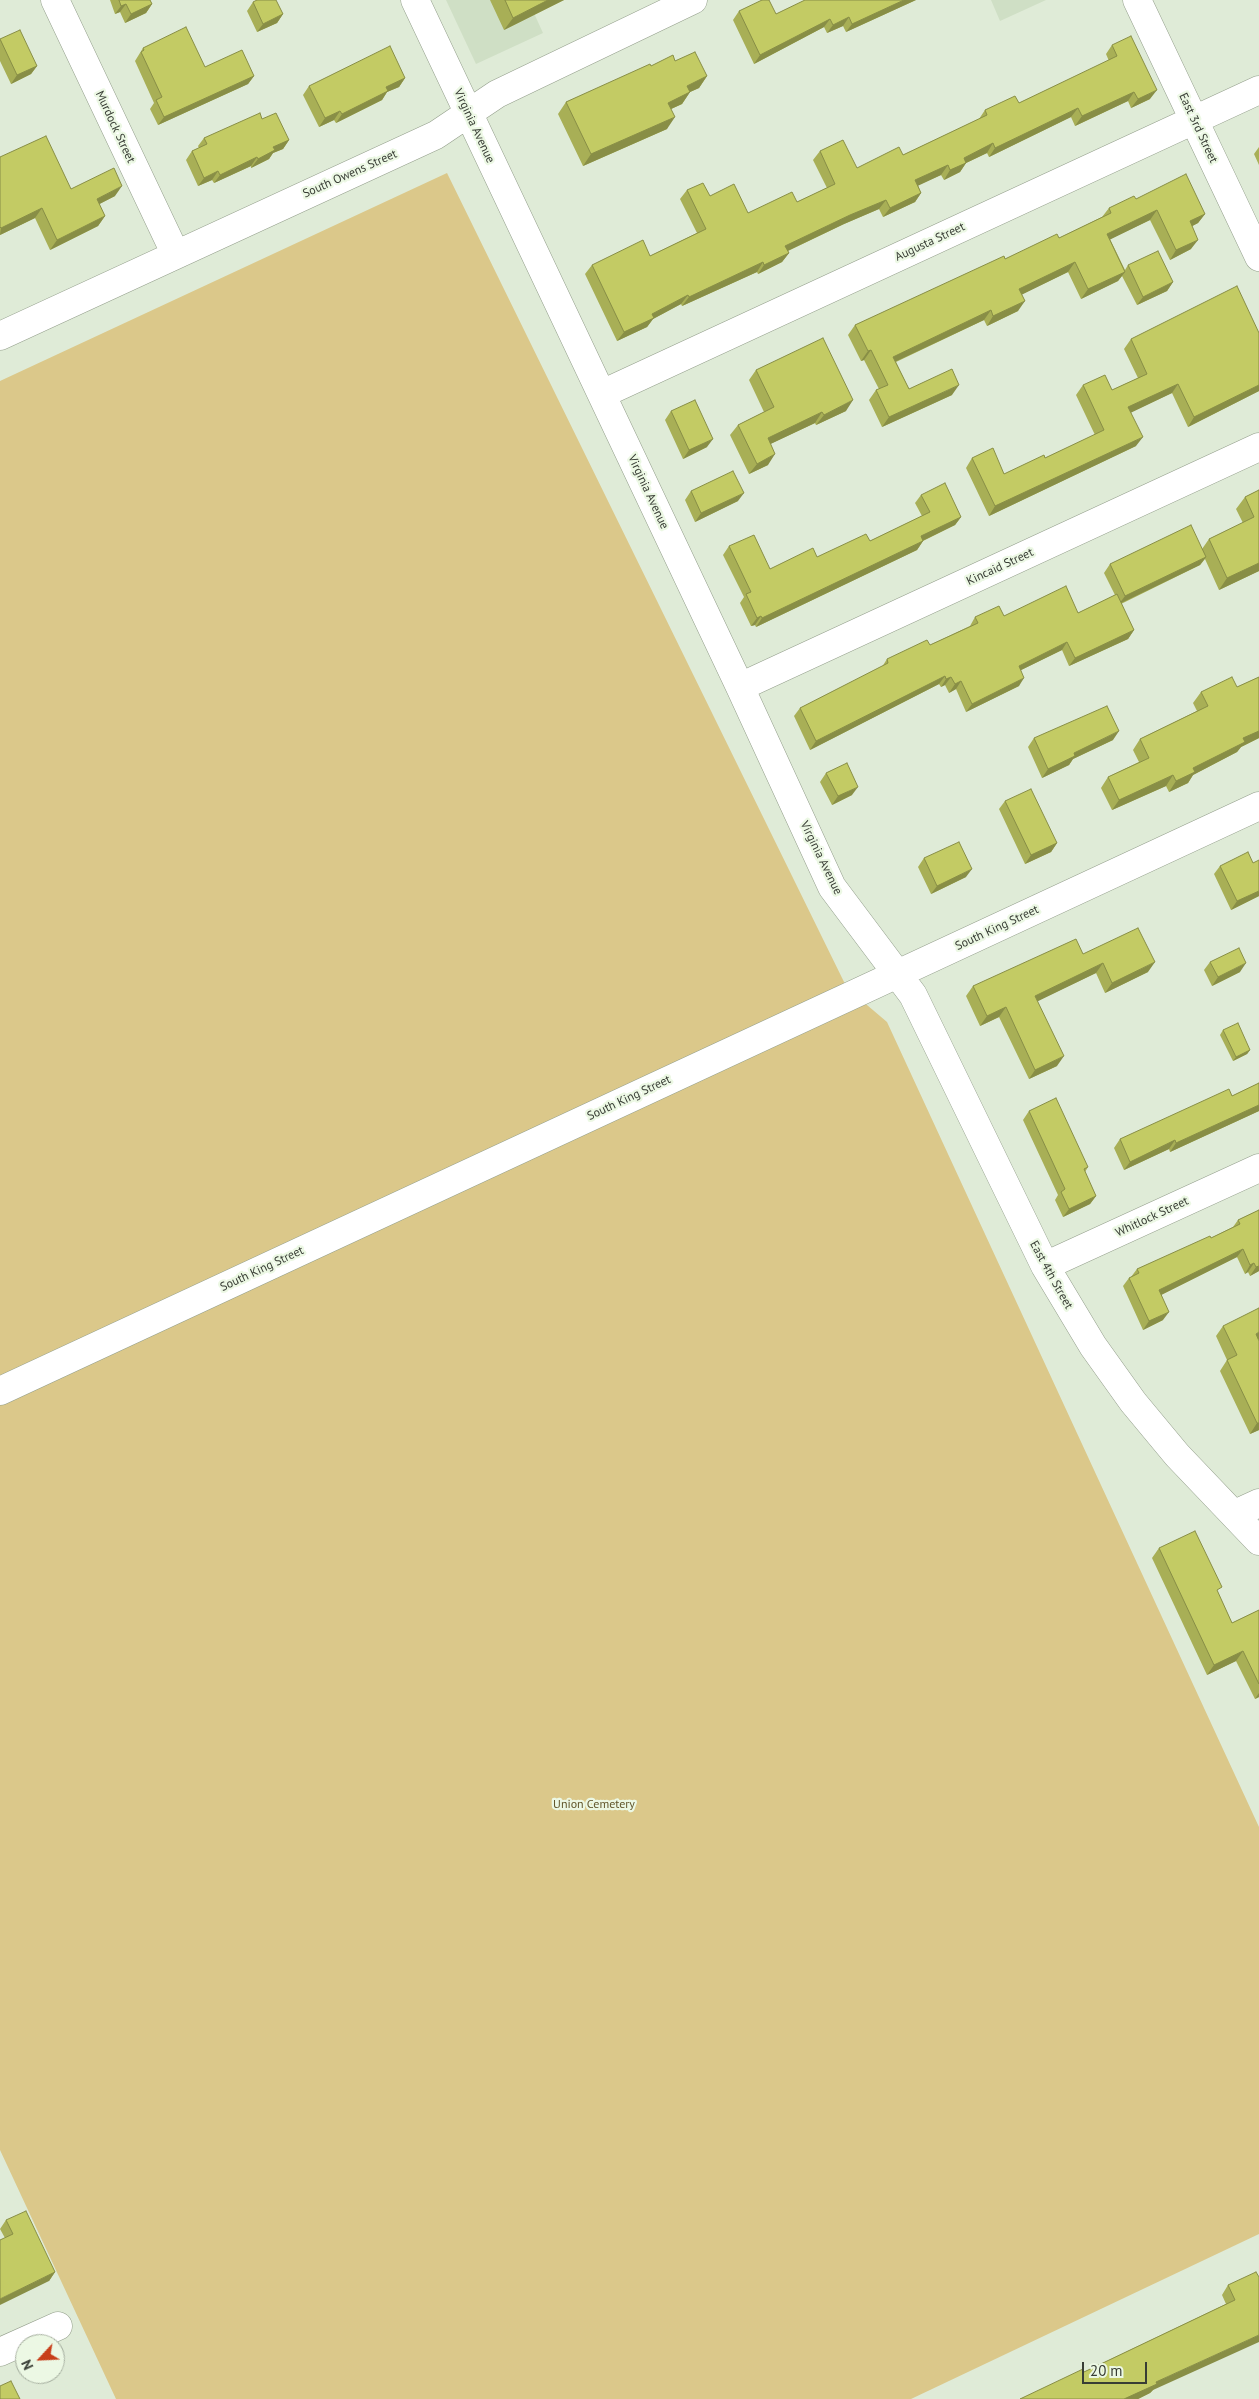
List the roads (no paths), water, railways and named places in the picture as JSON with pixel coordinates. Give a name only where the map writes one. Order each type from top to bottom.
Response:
[{"type":"street","name":"Murdock Street","points":[[55,0],[175,253]]},
{"type":"street","name":"Virginia Avenue","points":[[414,0],[602,394],[832,887],[896,974]]},
{"type":"street","name":"South Owens Street","points":[[0,336],[175,253],[436,135],[497,94],[692,0]]},
{"type":"street","name":"East 3rd Street","points":[[1137,0],[1259,257]]},
{"type":"street","name":"Augusta Street","points":[[602,394],[1259,90]]},
{"type":"street","name":"Kincaid Street","points":[[740,687],[1259,447]]},
{"type":"street","name":"South King Street","points":[[0,1391],[1259,806]]},
{"type":"street","name":"East 4th Street","points":[[896,974],[912,996],[1045,1266],[1094,1346],[1134,1402],[1178,1454],[1247,1509],[1259,1541]]},
{"type":"street","name":"Whitlock Street","points":[[1045,1266],[1259,1168]]},
{"type":"street","points":[[0,2352],[58,2326]]},
{"type":"park label","name":"Union Cemetery","points":[[594,1805]]}]
